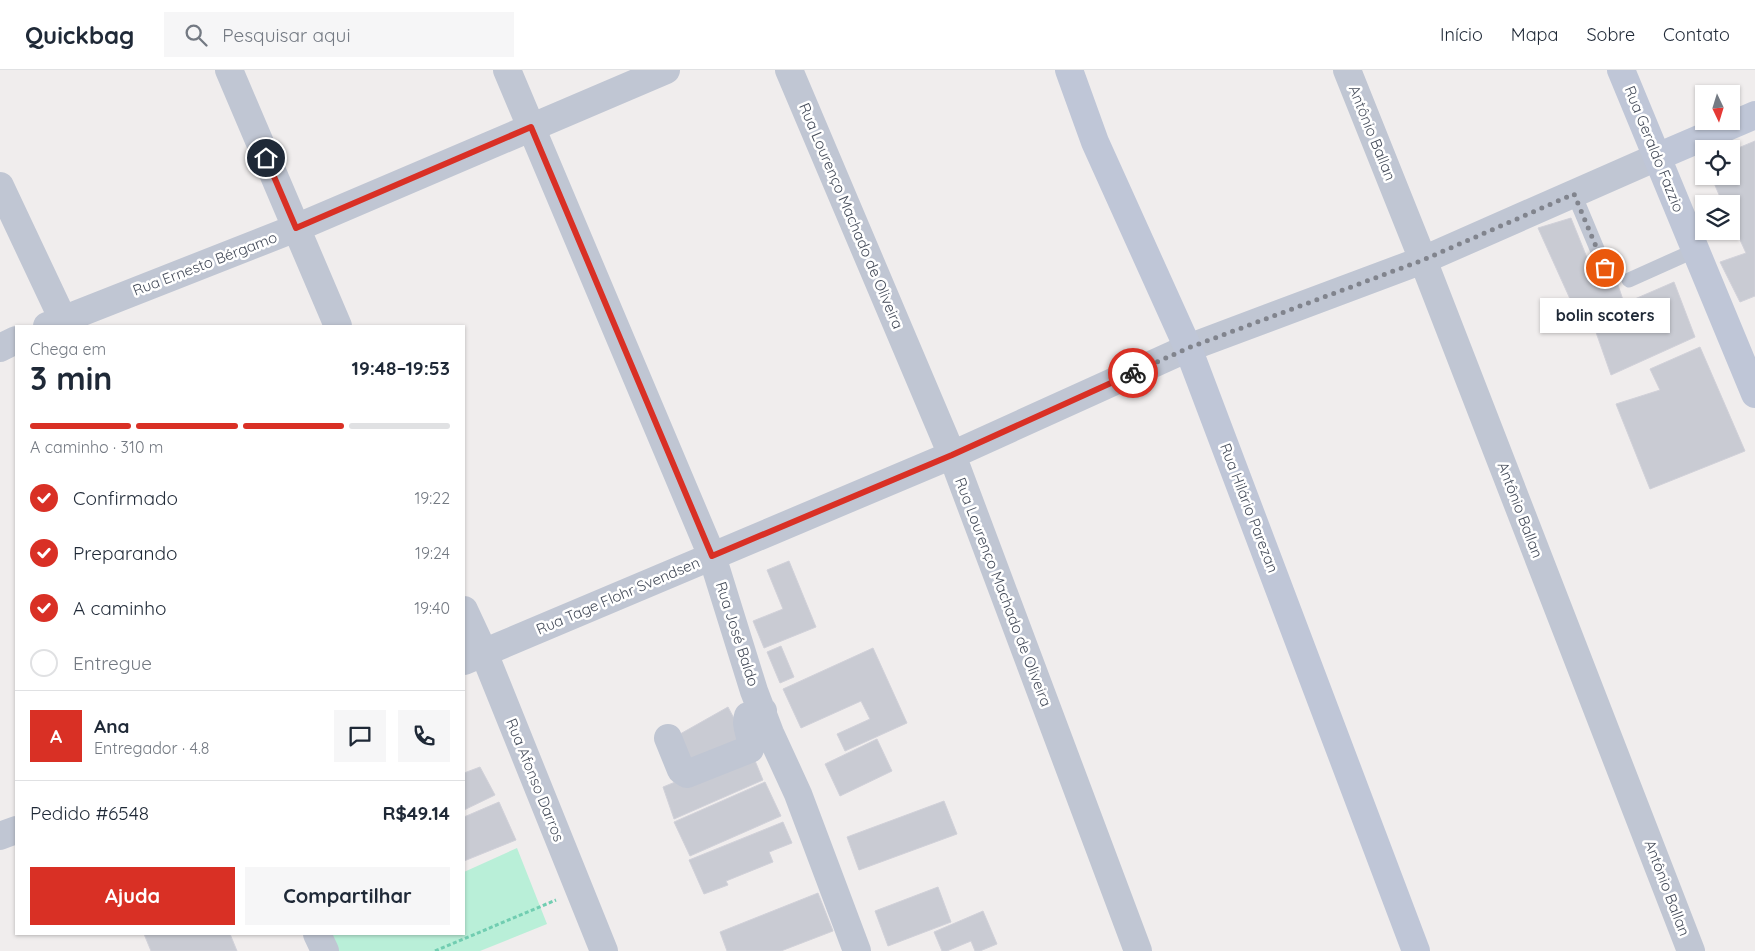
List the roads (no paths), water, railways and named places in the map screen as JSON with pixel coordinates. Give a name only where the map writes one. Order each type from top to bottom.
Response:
[{"type":"street","points":[[229,70],[338,325]]},
{"type":"street","name":"Rua José Baldo","points":[[507,70],[712,556],[770,733],[798,794],[857,951]]},
{"type":"street","name":"Rua Ernesto Bérgamo","points":[[59,324],[296,228],[666,70]]},
{"type":"street","name":"Rua Lourenço Machado de Oliveira","points":[[789,70],[952,455],[1138,951]]},
{"type":"street","name":"Rua Hilário Parezan","points":[[1069,70],[1095,142],[1188,348],[1416,951]]},
{"type":"street","name":"Antônio Ballan","points":[[1347,70],[1423,260],[1691,951]]},
{"type":"street","name":"Rua Geraldo Fazzio","points":[[1621,70],[1755,394]]},
{"type":"street","points":[[1657,157],[1755,115]]},
{"type":"street","name":"Rua Tage Flohr Svendsen","points":[[474,657],[952,455],[1188,348],[1423,260],[1657,157]]},
{"type":"street","points":[[0,186],[59,324]]},
{"type":"street","points":[[0,348],[15,340]]},
{"type":"street","name":"Rua Afonso Darros","points":[[465,615],[474,657],[580,890],[604,951]]},
{"type":"street","points":[[668,738],[681,770],[687,774],[750,749],[752,744],[746,723],[748,716],[762,711]]},
{"type":"street","points":[[0,836],[15,830]]},
{"type":"street","points":[[317,935],[325,951]]},
{"type":"lane","points":[[1574,194],[1605,268]]},
{"type":"lane","points":[[1629,280],[1696,250]]},
{"type":"place","name":"bolin scoters","points":[[1605,268]]}]
